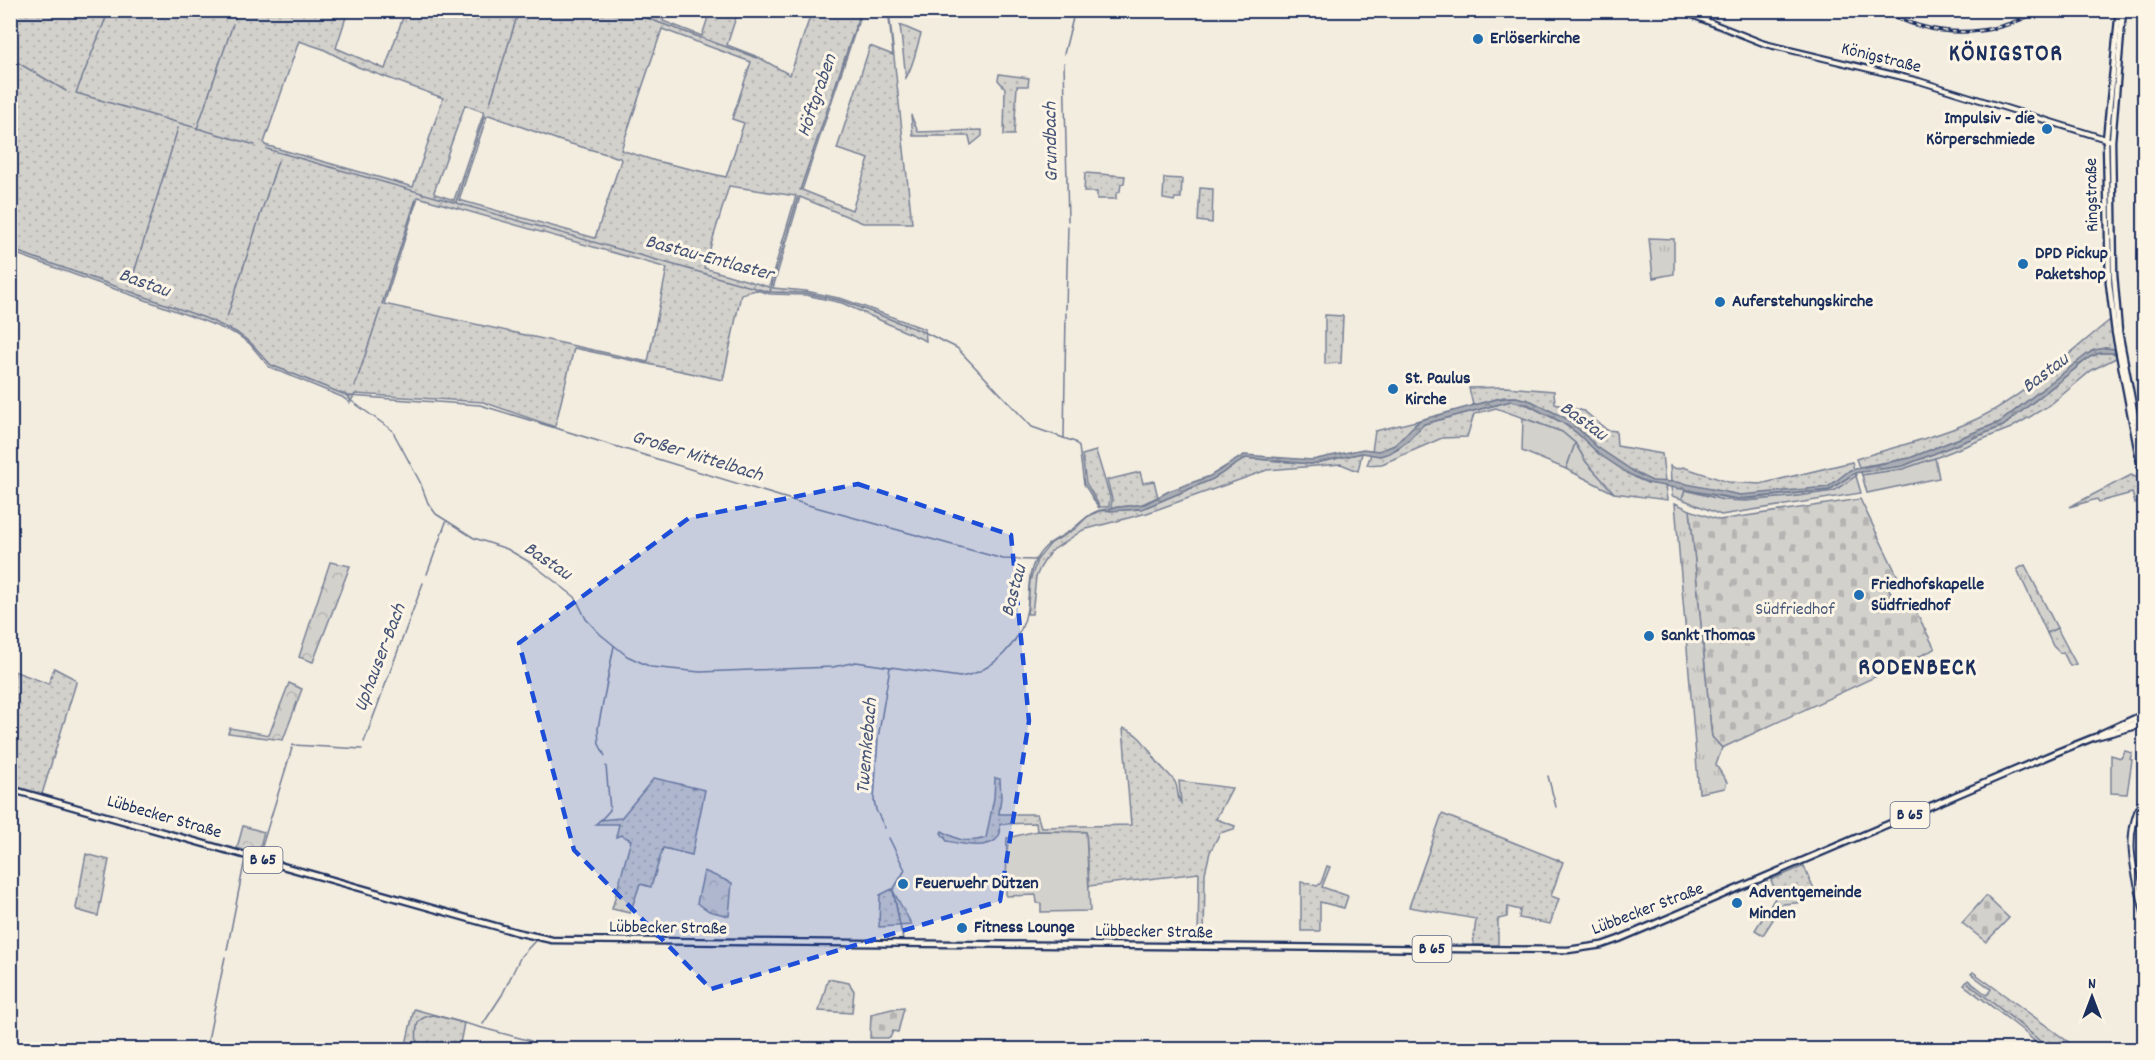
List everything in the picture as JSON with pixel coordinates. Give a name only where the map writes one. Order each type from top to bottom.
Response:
[{"type":"main road","name":"Königstraße","points":[[1679,10],[1765,44],[1919,81],[2109,140]]},
{"type":"main road","name":"Ringstraße","points":[[2121,10],[2109,140],[2109,283],[2145,484]]},
{"type":"main road","name":"Ringstraße","points":[[2121,356],[2145,454]]},
{"type":"main road","name":"Lübbecker Straße","points":[[10,789],[516,932],[552,940],[1568,950],[1602,945],[1619,939],[2145,714]]},
{"type":"main road","points":[[2113,732],[2145,718]]},
{"type":"main road","name":"B 65","points":[[2113,732],[2145,724]]},
{"type":"main road","name":"Lübbecker Straße","points":[[2095,737],[2113,732]]},
{"type":"main road","points":[[2145,797],[2134,818],[2130,837],[2132,862],[2145,914]]},
{"type":"highlighted area","points":[[858,484],[1011,535],[1029,721],[1000,901],[711,989],[574,850],[519,643],[689,518]]},
{"type":"green space","points":[[11,10],[348,11],[336,48],[385,69],[405,11],[666,11],[663,21],[702,36],[710,11],[738,11],[727,45],[758,57],[790,75],[812,11],[862,11],[802,190],[852,210],[869,159],[837,149],[870,46],[893,55],[889,18],[877,11],[889,11],[912,223],[863,223],[800,197],[773,288],[806,291],[843,299],[925,329],[926,341],[842,303],[806,295],[770,294],[756,290],[741,294],[723,380],[574,348],[555,427],[483,402],[355,394],[350,403],[342,397],[269,367],[250,344],[236,334],[11,252]],"holes":[[[662,29],[751,62],[732,119],[744,123],[726,177],[656,161],[621,150]],[[299,41],[323,49],[358,67],[443,98],[413,187],[265,145]],[[465,105],[484,112],[454,200],[435,194]],[[487,116],[620,158],[595,238],[459,200]],[[729,186],[796,196],[769,287],[704,268]],[[418,197],[667,268],[648,362],[384,304]]]},
{"type":"green space","points":[[900,25],[921,34],[906,78]]},
{"type":"green space","points":[[999,74],[1029,78],[1028,86],[1017,86],[1014,135],[1004,135],[1005,88],[998,80]]},
{"type":"green space","points":[[911,115],[918,132],[982,130],[982,136],[971,145],[969,136],[913,136]]},
{"type":"green space","points":[[1085,173],[1125,176],[1120,191],[1116,194],[1116,199],[1097,199],[1097,192],[1084,192]]},
{"type":"green space","points":[[1164,178],[1182,179],[1181,198],[1175,198],[1174,201],[1163,199]]},
{"type":"green space","points":[[1200,188],[1213,189],[1212,223],[1198,221]]},
{"type":"green space","points":[[1649,238],[1674,239],[1674,274],[1653,278]]},
{"type":"green space","points":[[1325,315],[1343,316],[1341,363],[1325,364]]},
{"type":"green space","points":[[2110,320],[2115,349],[2105,348],[2091,352],[2000,422],[1910,458],[1859,467],[1856,459],[1942,433],[1988,413],[2025,390]]},
{"type":"green space","points":[[2100,353],[2115,353],[2116,358],[2092,370],[2050,405],[2011,428],[1903,469],[1862,475],[1860,471],[1903,466],[2003,426],[2090,357]]},
{"type":"green space","points":[[1506,387],[1554,391],[1555,404],[1584,411],[1607,430],[1616,431],[1617,446],[1662,454],[1665,483],[1640,476],[1597,447],[1569,420],[1531,401],[1504,397],[1473,405],[1469,388]]},
{"type":"green space","points":[[1511,401],[1528,405],[1561,422],[1577,433],[1599,454],[1638,479],[1665,485],[1667,500],[1614,493],[1586,462],[1575,443],[1562,432],[1496,408],[1474,414],[1467,437],[1442,438],[1382,464],[1367,465],[1371,454],[1380,456],[1399,448],[1424,424]]},
{"type":"green space","points":[[1523,418],[1562,432],[1575,443],[1566,469],[1522,451]]},
{"type":"green space","points":[[1420,420],[1395,445],[1372,451],[1375,431]]},
{"type":"green space","points":[[1575,443],[1586,462],[1614,493],[1566,469]]},
{"type":"green space","points":[[1096,451],[1110,497],[1109,507],[1100,507],[1086,483],[1082,455]]},
{"type":"green space","points":[[1362,453],[1358,471],[1341,464],[1267,470],[1147,513],[1083,530],[1050,552],[1036,577],[1032,614],[1027,614],[1030,581],[1037,560],[1051,543],[1099,511],[1142,509],[1203,483],[1246,458],[1311,464]]},
{"type":"green space","points":[[1935,458],[1939,478],[1867,493],[1862,475],[1903,469]]},
{"type":"green space","points":[[1852,462],[1854,469],[1828,487],[1757,495],[1740,495],[1671,482],[1670,466],[1677,469],[1683,467],[1728,482],[1760,484]]},
{"type":"green space","points":[[1140,472],[1143,483],[1154,481],[1158,497],[1140,505],[1111,508],[1112,499],[1107,480]]},
{"type":"green space","points":[[1855,473],[1856,476],[1834,491],[1746,501],[1723,500],[1685,490],[1682,499],[1672,496],[1671,486],[1727,498],[1747,499],[1829,490]]},
{"type":"green space","points":[[2131,475],[2138,478],[2144,501],[2135,503],[2132,493],[2069,507]]},
{"type":"green space","points":[[1856,476],[1861,493],[1721,515],[1682,499],[1685,490],[1723,500],[1746,501],[1791,497],[1834,491]]},
{"type":"green space","name":"Südfriedhof","points":[[1860,499],[1899,579],[1887,586],[1893,596],[1899,600],[1909,598],[1935,649],[1722,748],[1712,737],[1711,730],[1690,510],[1719,520]]},
{"type":"green space","points":[[1675,503],[1690,510],[1711,730],[1712,737],[1722,748],[1716,765],[1727,782],[1725,788],[1699,793]]},
{"type":"green space","points":[[330,562],[350,566],[313,662],[299,657]]},
{"type":"green space","points":[[2025,565],[2057,628],[2047,633],[2017,569]]},
{"type":"green space","points":[[2057,628],[2076,664],[2070,666],[2063,652],[2060,653],[2053,646],[2047,633]]},
{"type":"green space","points":[[54,668],[75,679],[76,683],[42,794],[11,785],[11,670],[49,684]]},
{"type":"green space","points":[[289,683],[302,689],[283,740],[228,733],[230,728],[269,735]]},
{"type":"green space","points":[[1123,728],[1139,737],[1173,779],[1181,803],[1179,781],[1232,788],[1216,819],[1235,826],[1234,829],[1220,833],[1210,852],[1205,873],[1204,944],[1198,944],[1199,873],[1089,886],[1086,832],[1037,831],[1036,823],[1000,824],[997,839],[984,845],[947,841],[941,833],[942,831],[963,840],[986,838],[994,798],[995,778],[1000,779],[999,814],[1037,814],[1041,827],[1131,825]]},
{"type":"green space","points":[[2125,751],[2132,753],[2127,794],[2111,793],[2111,755],[2121,758]]},
{"type":"green space","points":[[654,778],[705,790],[692,855],[663,848],[651,887],[640,884],[630,913],[612,909],[631,840],[621,835],[616,837],[619,824],[596,824],[600,820],[621,818]]},
{"type":"green space","points":[[1442,814],[1563,862],[1551,896],[1559,899],[1550,924],[1519,918],[1520,910],[1508,907],[1507,917],[1498,919],[1498,945],[1473,945],[1476,919],[1409,907]]},
{"type":"green space","points":[[243,826],[264,832],[258,854],[237,848]]},
{"type":"green space","points":[[1037,831],[1086,832],[1090,911],[1041,912],[1041,904],[1037,903],[1036,895],[1006,896],[1007,838]]},
{"type":"green space","points":[[86,854],[109,860],[98,916],[76,908]]},
{"type":"green space","points":[[1327,866],[1330,867],[1322,887],[1348,896],[1344,908],[1320,902],[1320,931],[1301,931],[1301,882],[1317,886],[1321,883]]},
{"type":"green space","points":[[1804,866],[1814,890],[1806,902],[1783,904],[1763,935],[1755,930],[1777,895],[1771,880]]},
{"type":"green space","points":[[704,871],[732,883],[729,916],[709,911],[697,903]]},
{"type":"green space","points":[[892,889],[912,925],[879,927],[880,895]]},
{"type":"green space","points":[[1986,896],[2009,918],[1986,942],[1962,923]]},
{"type":"green space","points":[[1973,972],[2078,1049],[2043,1049],[1964,985],[1968,980],[1987,995],[1991,989],[1971,974]]},
{"type":"green space","points":[[828,979],[849,983],[854,991],[852,1013],[819,1011]]},
{"type":"green space","points":[[904,1008],[898,1032],[893,1031],[890,1038],[870,1038],[871,1014]]},
{"type":"green space","points":[[414,1009],[464,1023],[459,1049],[405,1049]]},
{"type":"water","points":[[2115,349],[2115,353],[2100,353],[2090,357],[2003,426],[1903,466],[1855,473],[1829,490],[1738,499],[1648,483],[1629,474],[1599,454],[1577,433],[1561,422],[1528,405],[1511,401],[1424,424],[1407,442],[1390,453],[1380,456],[1362,453],[1311,464],[1246,458],[1213,479],[1142,509],[1110,511],[1111,508],[1145,504],[1169,491],[1210,476],[1244,455],[1312,460],[1363,449],[1379,451],[1395,445],[1420,420],[1497,399],[1516,397],[1531,401],[1569,420],[1597,447],[1652,481],[1677,482],[1740,495],[1828,487],[1850,470],[1910,458],[2000,422],[2086,355],[2094,350]]},
{"type":"waterway","points":[[109,10],[76,93],[255,145]]},
{"type":"waterway","points":[[235,19],[238,10]]},
{"type":"waterway","points":[[490,103],[519,10]]},
{"type":"waterway","points":[[624,10],[757,58]]},
{"type":"waterway","name":"Höftgraben","points":[[800,190],[861,10]]},
{"type":"waterway","name":"Grundbach","points":[[1064,54],[1075,10]]},
{"type":"waterway","points":[[197,129],[233,24]]},
{"type":"waterway","points":[[10,58],[66,91]]},
{"type":"waterway","name":"Grundbach","points":[[1064,63],[1068,221]]},
{"type":"waterway","points":[[456,202],[485,114]]},
{"type":"waterway","points":[[131,283],[178,128]]},
{"type":"waterway","name":"Bastau-Entlaster","points":[[267,149],[769,292],[806,293],[843,301],[926,333],[957,348],[1032,427],[1075,442],[1079,447],[1084,484],[1099,508]]},
{"type":"waterway","points":[[227,317],[278,161]]},
{"type":"waterway","name":"Höftgraben","points":[[770,291],[798,197]]},
{"type":"waterway","points":[[382,304],[416,199]]},
{"type":"waterway","name":"Grundbach","points":[[1066,310],[1068,226]]},
{"type":"waterway","name":"Bastau","points":[[10,249],[205,318],[236,332],[251,343],[271,365],[348,396],[350,400],[392,430],[420,482],[428,503],[436,514],[474,538],[507,549],[531,563],[575,597],[586,619],[600,634],[627,656],[651,667],[700,672],[833,667],[856,662],[960,677],[972,674],[984,669],[1004,654],[1019,633],[1027,609],[1031,571],[1040,552],[1091,514],[1099,510],[1110,509]]},
{"type":"waterway","points":[[355,386],[380,310]]},
{"type":"waterway","name":"Grundbach","points":[[1064,438],[1066,313]]},
{"type":"waterway","name":"Großer Mittelbach","points":[[349,396],[480,405],[808,505],[1003,559],[1035,560]]},
{"type":"waterway","name":"Uphauser-Bach","points":[[427,574],[446,522]]},
{"type":"waterway","name":"Uphauser-Bach","points":[[364,742],[423,583]]},
{"type":"waterway","points":[[605,756],[599,744],[598,728],[614,646]]},
{"type":"waterway","name":"Twemkebach","points":[[885,828],[874,800],[878,738],[890,667]]},
{"type":"waterway","name":"Uphauser-Bach","points":[[248,852],[259,856],[293,745],[362,749]]},
{"type":"waterway","points":[[601,820],[610,810],[606,766]]},
{"type":"waterway","points":[[1548,776],[1556,807]]},
{"type":"waterway","name":"Twemkebach","points":[[889,838],[905,870],[893,890],[903,940]]},
{"type":"waterway","name":"Uphauser-Bach","points":[[227,950],[245,859]]},
{"type":"waterway","points":[[483,1024],[502,995],[521,956],[535,941]]},
{"type":"waterway","name":"Uphauser-Bach","points":[[206,1050],[225,957]]},
{"type":"waterway","points":[[1968,983],[2050,1050]]},
{"type":"waterway","points":[[416,1050],[418,1023],[421,1019],[434,1015],[531,1041]]},
{"type":"railway","points":[[1883,10],[1902,20],[1921,26],[1961,32],[2001,26],[2020,20],[2039,10]]},
{"type":"place","name":"Erlöserkirche","points":[[1478,39]]},
{"type":"place","name":"Impulsiv - die Körperschmiede","points":[[2047,129]]},
{"type":"place","name":"DPD Pickup Paketshop","points":[[2023,264]]},
{"type":"place","name":"Auferstehungskirche","points":[[1720,302]]},
{"type":"place","name":"St. Paulus Kirche","points":[[1393,389]]},
{"type":"place","name":"Friedhofskapelle Südfriedhof","points":[[1859,595]]},
{"type":"place","name":"Sankt Thomas","points":[[1649,636]]},
{"type":"place","name":"Feuerwehr Dützen","points":[[903,884]]},
{"type":"place","name":"Adventgemeinde Minden","points":[[1737,903]]},
{"type":"place","name":"Fitness Lounge","points":[[962,928]]},
{"type":"district","name":"KÖNIGSTOR","points":[[2006,55]]},
{"type":"district","name":"RODENBECK","points":[[1918,669]]}]
